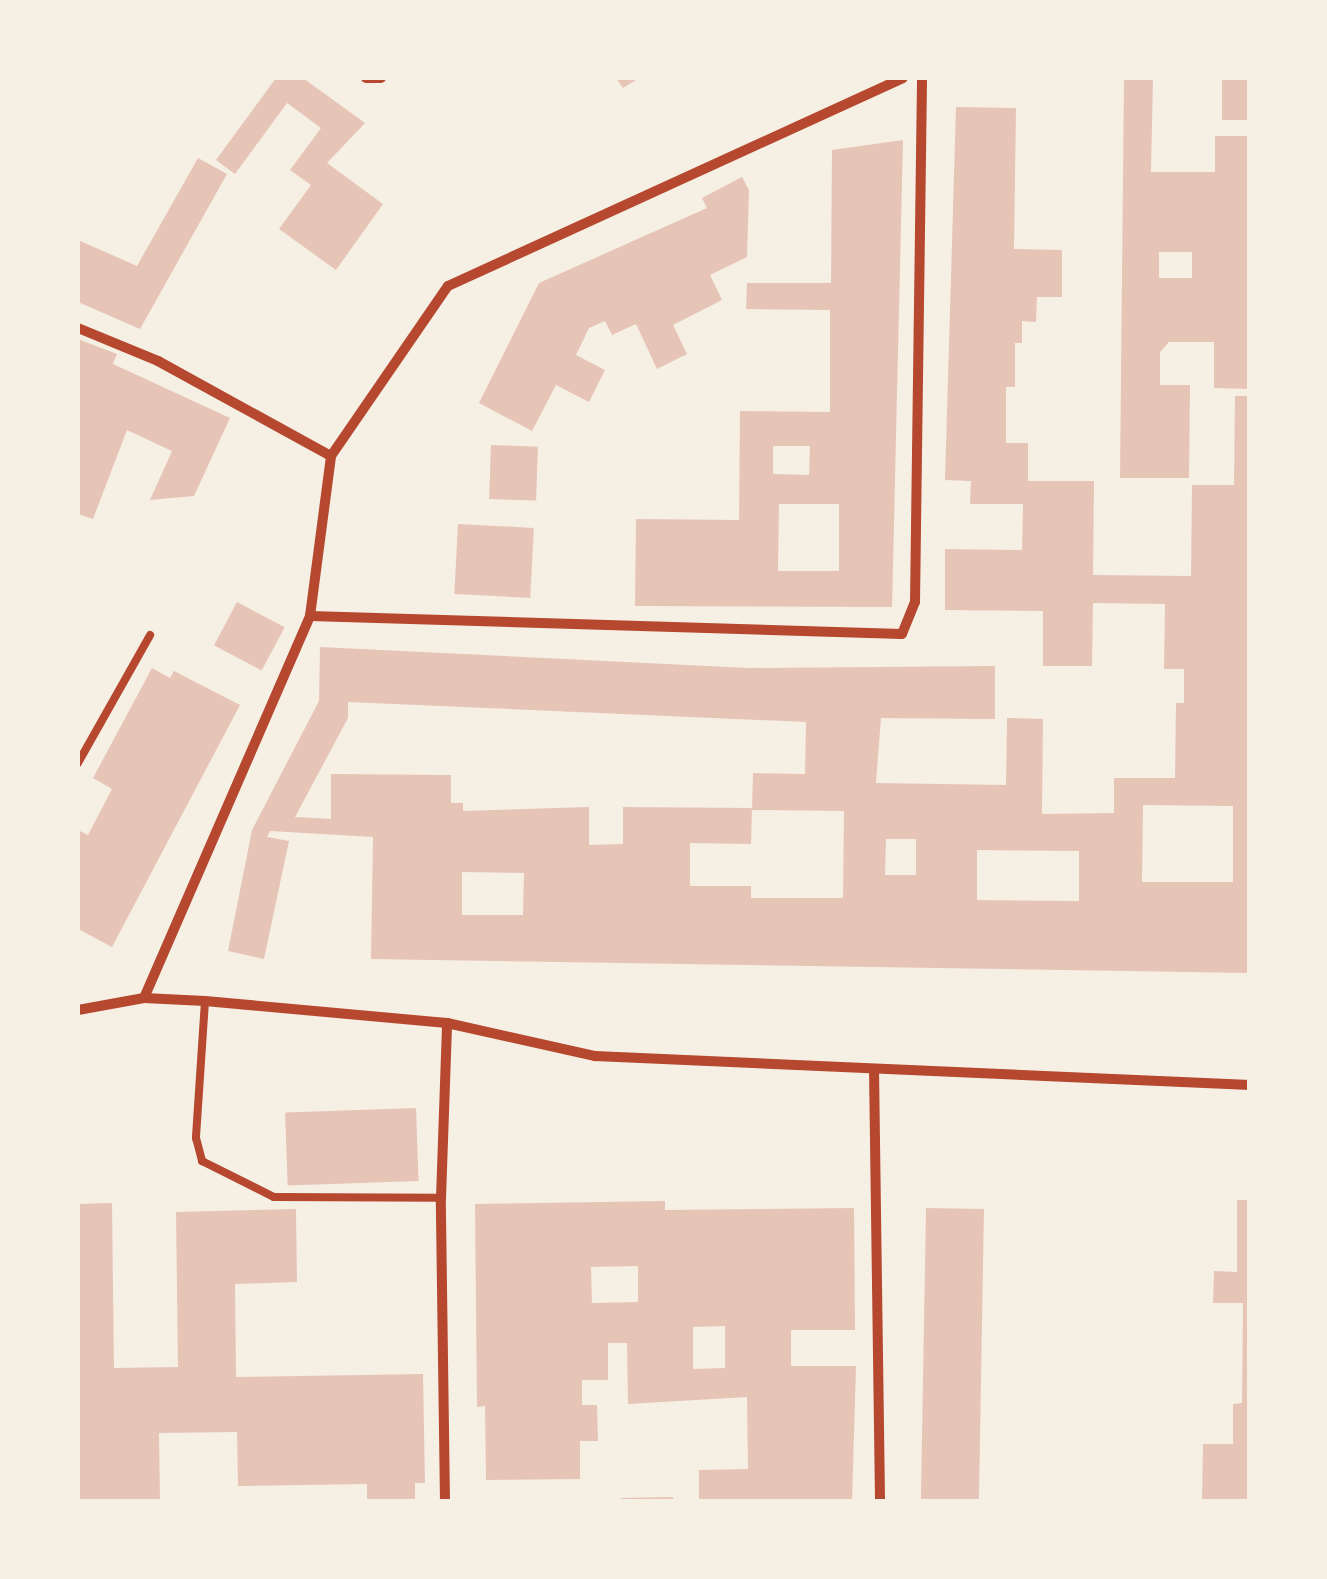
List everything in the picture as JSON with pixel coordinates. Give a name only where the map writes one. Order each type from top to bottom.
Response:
[{"type":"street","points":[[366,78],[381,78]]},
{"type":"street","points":[[144,998],[310,616],[331,456],[448,286],[903,78]]},
{"type":"street","points":[[310,616],[902,634],[915,602],[922,78]]},
{"type":"street","points":[[78,328],[158,361],[331,456]]},
{"type":"street","points":[[78,1010],[144,998],[205,1001],[447,1022],[596,1056],[1250,1085]]},
{"type":"street","points":[[444,1502],[441,1198],[447,1022]]},
{"type":"street","points":[[874,1070],[880,1502]]},
{"type":"lane","points":[[78,763],[150,635]]},
{"type":"lane","points":[[205,1001],[196,1138],[202,1161],[274,1197],[441,1198]]},
{"type":"building","points":[[276,78],[303,78],[365,123],[327,163],[383,204],[336,270],[279,229],[311,185],[290,170],[321,128],[287,103],[235,174],[216,160]]},
{"type":"building","points":[[616,78],[639,78],[623,88]]},
{"type":"building","points":[[1124,78],[1153,78],[1151,172],[1215,172],[1215,136],[1250,136],[1250,389],[1214,388],[1214,342],[1169,342],[1160,352],[1160,385],[1190,385],[1189,478],[1120,478]],"holes":[[[1159,252],[1192,252],[1192,278],[1159,278]]]},
{"type":"building","points":[[1222,78],[1250,78],[1250,120],[1222,120]]},
{"type":"building","points":[[956,107],[1016,108],[1014,249],[1062,250],[1062,297],[1037,297],[1036,322],[1022,321],[1022,343],[1015,343],[1015,387],[1006,387],[1006,443],[1028,443],[1028,481],[1094,481],[1093,575],[1191,576],[1192,485],[1234,485],[1235,396],[1250,396],[1250,973],[371,959],[373,837],[270,831],[267,837],[289,841],[264,959],[228,951],[252,830],[319,701],[320,647],[748,668],[995,666],[995,719],[881,718],[876,783],[1006,785],[1007,718],[1043,719],[1042,814],[1114,813],[1114,778],[1175,778],[1176,703],[1184,703],[1184,669],[1164,669],[1165,604],[1093,603],[1092,666],[1043,666],[1043,611],[945,610],[945,549],[1022,550],[1023,504],[970,504],[971,481],[945,480]],"holes":[[[348,702],[806,722],[805,774],[753,773],[752,810],[844,811],[843,898],[751,898],[751,886],[690,886],[690,843],[751,844],[752,808],[623,807],[623,844],[589,845],[589,807],[463,811],[463,803],[451,803],[451,775],[331,774],[331,819],[295,817],[348,718]],[[1143,805],[1233,806],[1233,882],[1142,882]],[[886,839],[916,839],[916,875],[885,875]],[[977,850],[1079,851],[1079,901],[977,900]],[[462,872],[524,873],[523,915],[462,915]]]},
{"type":"building","points":[[903,140],[892,607],[635,606],[636,519],[739,520],[740,411],[830,412],[830,310],[746,309],[747,283],[831,283],[832,150]],"holes":[[[773,446],[810,446],[809,475],[773,474]],[[779,504],[839,504],[839,571],[778,571]]]},
{"type":"building","points":[[198,158],[227,174],[140,329],[78,302],[78,240],[137,266]]},
{"type":"building","points":[[742,177],[749,190],[747,257],[710,275],[722,300],[673,325],[687,354],[657,369],[636,324],[612,335],[605,321],[589,328],[576,355],[605,370],[589,402],[556,385],[532,431],[479,403],[539,283],[707,208],[702,198]]},
{"type":"building","points":[[78,339],[117,354],[113,364],[230,418],[194,496],[150,500],[172,451],[127,430],[93,519],[78,514]]},
{"type":"building","points":[[491,445],[538,447],[536,501],[489,499]]},
{"type":"building","points":[[458,524],[534,528],[530,598],[454,594]]},
{"type":"building","points":[[237,602],[285,627],[262,671],[214,645]]},
{"type":"building","points":[[152,668],[170,678],[174,671],[240,705],[112,947],[78,929],[78,830],[88,835],[112,789],[93,778]]},
{"type":"building","points":[[416,1108],[419,1181],[288,1186],[285,1113]]},
{"type":"building","points":[[1237,1200],[1250,1200],[1250,1502],[1202,1502],[1203,1444],[1233,1444],[1233,1404],[1242,1403],[1243,1303],[1213,1303],[1214,1271],[1237,1272]]},
{"type":"building","points":[[665,1201],[665,1210],[854,1208],[855,1330],[791,1330],[791,1366],[856,1366],[852,1502],[699,1502],[699,1470],[748,1469],[747,1397],[628,1404],[627,1343],[608,1343],[608,1380],[582,1380],[582,1405],[597,1405],[598,1441],[580,1441],[580,1479],[486,1480],[485,1406],[477,1407],[475,1204]],"holes":[[[638,1266],[638,1302],[592,1303],[591,1267]],[[725,1326],[725,1368],[693,1369],[693,1327]]]},
{"type":"building","points":[[112,1203],[114,1368],[178,1367],[176,1212],[296,1209],[297,1282],[235,1284],[236,1377],[423,1374],[425,1483],[415,1483],[415,1502],[367,1502],[367,1484],[238,1486],[237,1432],[159,1433],[160,1502],[78,1502],[78,1204]]},
{"type":"building","points":[[926,1208],[984,1209],[979,1502],[921,1502]]},
{"type":"building","points":[[673,1497],[673,1502],[621,1502],[621,1498]]}]
